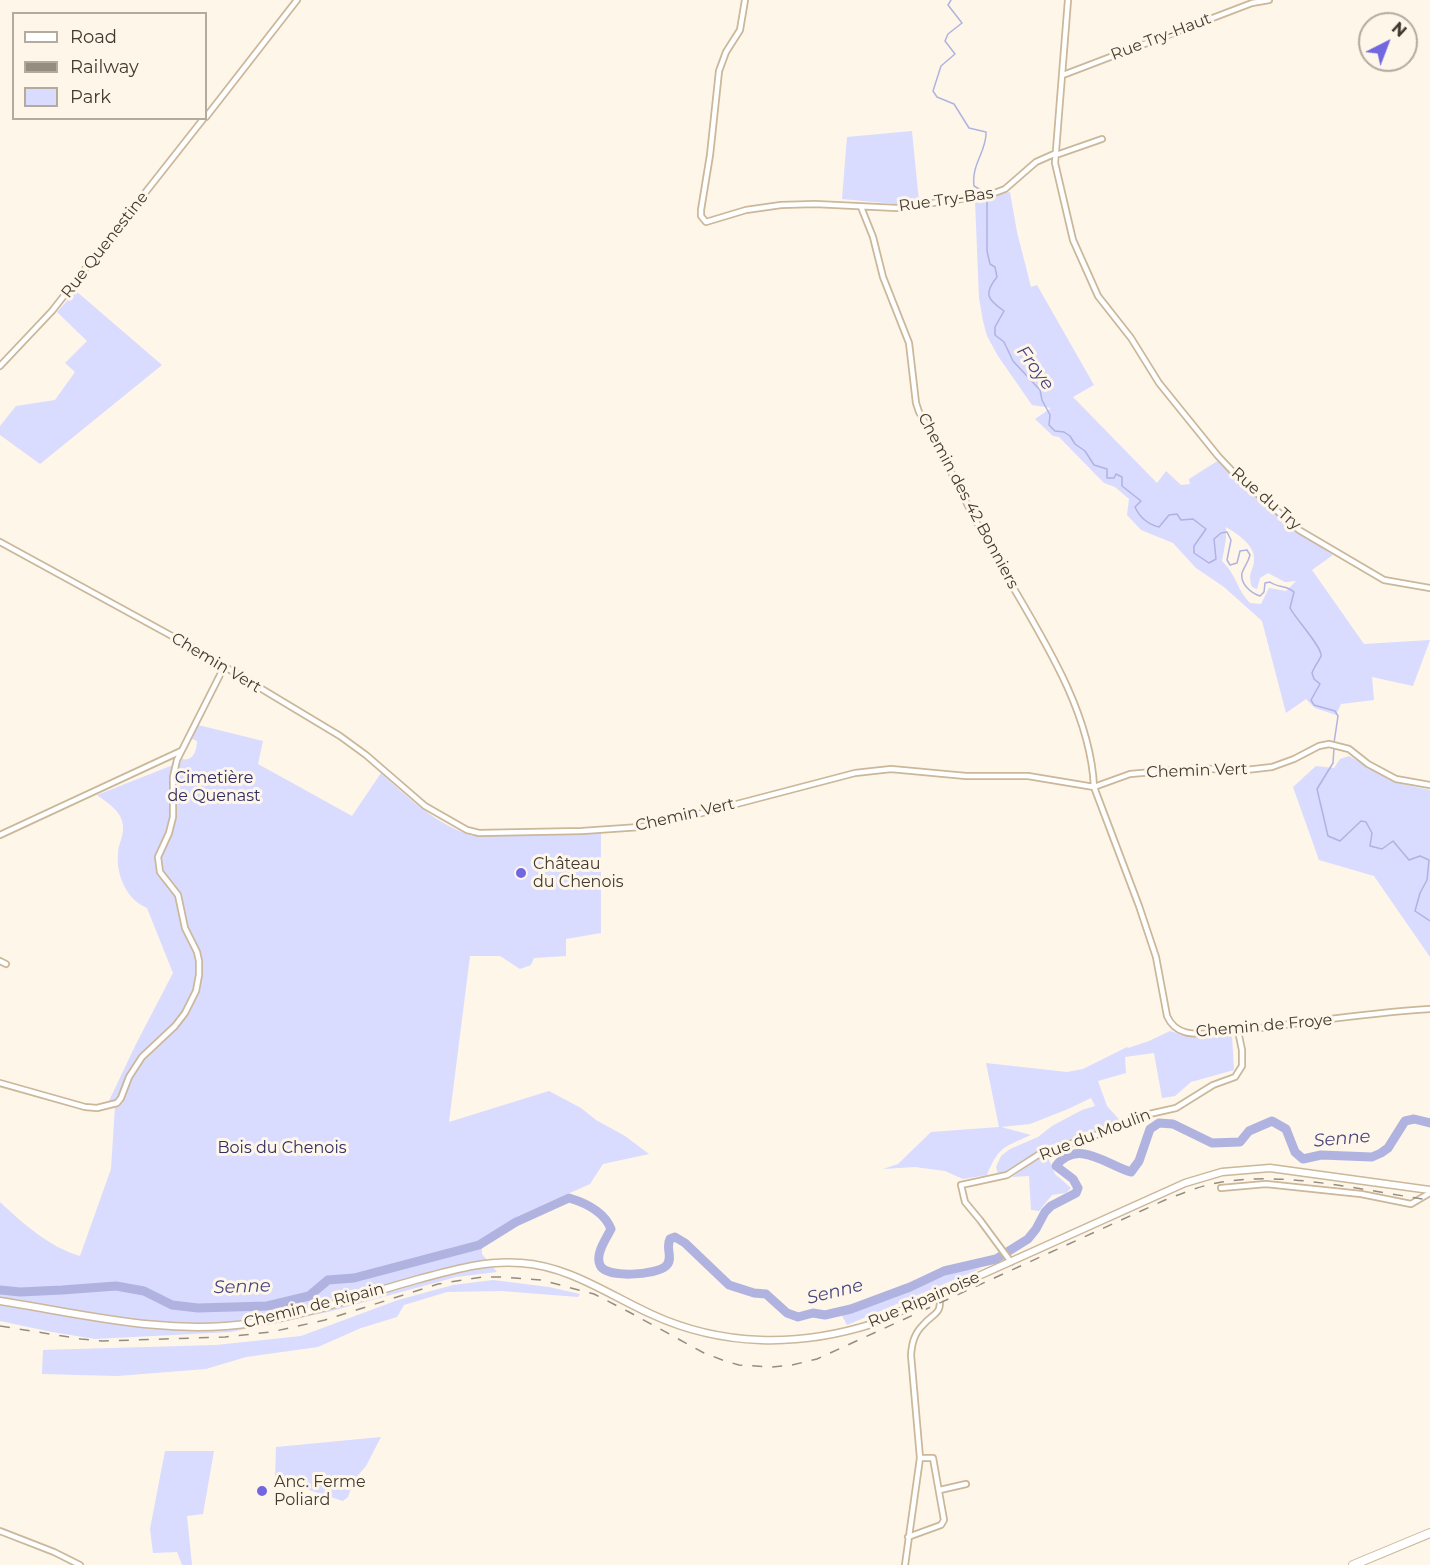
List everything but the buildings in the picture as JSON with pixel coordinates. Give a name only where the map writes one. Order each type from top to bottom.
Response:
[{"type":"main road","points":[[1353,1565],[1430,1533]]},
{"type":"street","name":"Rue Quenestine","points":[[207,115],[297,0]]},
{"type":"street","name":"Rue Try-Bas","points":[[745,0],[740,30],[726,52],[719,71],[710,155],[701,210],[703,220],[706,222],[746,210],[800,204],[910,207],[986,195],[1000,192],[1036,162],[1102,139]]},
{"type":"street","points":[[1054,154],[1063,75],[1068,0]]},
{"type":"street","name":"Rue Try-Haut","points":[[1063,75],[1260,0],[1269,0]]},
{"type":"street","name":"Rue Quenestine","points":[[0,366],[52,311],[203,120]]},
{"type":"street","name":"Rue du Try","points":[[1054,154],[1070,231],[1087,275],[1100,300],[1131,338],[1159,383],[1218,456],[1236,475],[1299,530],[1384,580],[1430,588]]},
{"type":"street","name":"Chemin des 42 Bonniers","points":[[861,207],[873,237],[883,278],[909,343],[916,404],[985,539],[1061,674],[1082,726],[1094,787]]},
{"type":"street","name":"Chemin Vert","points":[[0,542],[224,667],[354,746],[425,806],[467,830],[479,833],[582,831],[640,826],[687,817],[873,770],[904,770],[984,777],[1028,776],[1094,787],[1130,774],[1200,768],[1237,771],[1272,767],[1319,746],[1329,744],[1349,749],[1368,764],[1396,779],[1430,785]]},
{"type":"street","points":[[0,1083],[85,1107],[98,1108],[117,1103],[129,1077],[142,1057],[175,1026],[191,1003],[199,975],[200,960],[185,928],[178,895],[160,872],[158,857],[169,833],[172,817],[174,769],[224,667]]},
{"type":"street","points":[[0,836],[182,751]]},
{"type":"street","name":"Chemin de Froye","points":[[1094,787],[1156,957],[1167,1016],[1170,1023],[1180,1031],[1189,1033],[1238,1031],[1378,1012],[1430,1009]]},
{"type":"street","points":[[0,961],[6,964]]},
{"type":"street","name":"Rue du Moulin","points":[[1009,1259],[965,1203],[961,1185],[1007,1175],[1038,1155],[1131,1123],[1145,1115],[1176,1108],[1213,1085],[1235,1077],[1242,1066],[1242,1050],[1238,1031]]},
{"type":"street","name":"Rue Ripainoise","points":[[414,1281],[459,1268],[489,1263],[524,1263],[544,1266],[590,1283],[672,1323],[713,1335],[757,1341],[803,1340],[872,1324],[1009,1259],[1185,1184],[1222,1172],[1270,1168],[1430,1191]]},
{"type":"street","points":[[1221,1188],[1266,1184],[1361,1194],[1411,1204],[1430,1191]]},
{"type":"street","name":"Chemin de Ripain","points":[[0,1301],[147,1324],[179,1327],[220,1326],[278,1318],[414,1281]]},
{"type":"street","points":[[905,1565],[920,1458],[911,1355],[913,1339],[923,1324],[935,1316],[939,1310],[939,1294]]},
{"type":"street","points":[[908,1537],[943,1524],[940,1490],[933,1458],[920,1458]]},
{"type":"street","points":[[940,1490],[966,1484]]},
{"type":"street","points":[[0,1531],[80,1565]]},
{"type":"green space","points":[[912,131],[919,202],[896,204],[842,199],[847,137]]},
{"type":"green space","points":[[1010,192],[1031,287],[1037,285],[1094,385],[1073,397],[1157,483],[1166,471],[1181,485],[1190,484],[1189,479],[1219,460],[1273,511],[1333,555],[1312,570],[1364,644],[1430,640],[1413,686],[1372,677],[1374,700],[1341,704],[1336,715],[1315,708],[1306,699],[1286,713],[1262,621],[1224,587],[1196,568],[1173,543],[1141,530],[1127,515],[1129,499],[1115,487],[1104,483],[1059,437],[1053,436],[1035,419],[1051,408],[1032,405],[987,336],[979,298],[975,200]],"holes":[[[1226,527],[1244,540],[1251,549],[1254,563],[1250,575],[1252,587],[1257,589],[1260,578],[1268,573],[1285,582],[1296,581],[1286,591],[1269,588],[1261,604],[1250,603],[1222,561]]]},
{"type":"green space","points":[[76,291],[162,365],[40,464],[0,435],[0,426],[16,406],[55,400],[75,372],[65,363],[87,341],[57,312]]},
{"type":"green space","name":"Bois du Chenois","points":[[198,725],[263,741],[258,764],[352,816],[381,773],[412,801],[446,825],[472,836],[601,832],[601,933],[566,939],[566,956],[534,958],[531,965],[520,969],[500,956],[470,956],[449,1122],[549,1091],[581,1108],[649,1154],[603,1164],[590,1184],[518,1216],[482,1239],[482,1254],[497,1272],[456,1277],[328,1312],[231,1332],[95,1339],[0,1321],[0,1202],[48,1241],[80,1256],[111,1169],[115,1106],[108,1103],[173,973],[147,908],[134,899],[121,878],[118,851],[123,830],[120,817],[114,808],[97,795],[173,765],[170,779],[169,823],[174,825],[176,773],[182,759],[189,759],[195,751],[197,741],[192,739]]},
{"type":"green space","points":[[1349,756],[1397,783],[1430,790],[1430,957],[1374,876],[1319,860],[1293,787],[1316,766],[1334,768],[1340,759]]},
{"type":"green space","points":[[1170,1031],[1190,1037],[1232,1035],[1234,1070],[1191,1082],[1175,1096],[1162,1098],[1154,1053],[1125,1057],[1126,1073],[1098,1081],[1107,1106],[1123,1124],[1040,1152],[1014,1169],[998,1174],[996,1167],[1001,1156],[1082,1110],[1095,1106],[1091,1098],[1030,1124],[1001,1127],[1031,1135],[1003,1149],[987,1175],[963,1179],[945,1171],[915,1167],[883,1169],[898,1164],[931,1132],[999,1127],[986,1063],[1067,1072],[1083,1069],[1127,1047],[1149,1041]]},
{"type":"green space","points":[[1047,1155],[1055,1174],[1071,1188],[1066,1193],[1052,1195],[1039,1211],[1031,1210],[1029,1176],[1012,1177],[1040,1157]]},
{"type":"green space","points":[[982,1268],[847,1325],[840,1312],[944,1273]]},
{"type":"green space","points":[[493,1280],[549,1287],[580,1294],[578,1297],[501,1291],[447,1292],[404,1305],[397,1317],[361,1328],[318,1347],[246,1357],[206,1369],[117,1376],[42,1374],[43,1350],[216,1345],[301,1336],[398,1300],[453,1285]]},
{"type":"green space","points":[[381,1437],[366,1466],[354,1480],[348,1497],[343,1501],[275,1479],[276,1447]]},
{"type":"green space","points":[[165,1451],[214,1451],[203,1514],[187,1516],[192,1565],[182,1565],[177,1552],[153,1553],[150,1529]]},
{"type":"waterway","name":"Froye","points":[[951,0],[948,5],[962,23],[948,34],[945,41],[955,54],[941,66],[933,91],[937,97],[954,104],[969,128],[986,132],[974,178],[974,186],[986,193]]},
{"type":"waterway","name":"Froye","points":[[987,197],[987,251],[990,264],[995,267],[997,277],[990,288],[989,296],[1004,311],[995,327],[995,335],[1004,342],[1013,361],[1040,390],[1042,400],[1050,415],[1049,425],[1055,431],[1064,432],[1070,436],[1075,444],[1085,451],[1094,465],[1107,469],[1107,478],[1114,478],[1116,474],[1122,477],[1122,486],[1141,501],[1135,507],[1147,522],[1159,527],[1169,515],[1177,514],[1181,520],[1193,519],[1206,529],[1194,546],[1194,553],[1209,563],[1216,559],[1214,539],[1221,533],[1227,532],[1231,540],[1227,560],[1230,565],[1237,563],[1240,551],[1247,550],[1250,555],[1242,577],[1244,584],[1253,593],[1260,596],[1264,592],[1265,583],[1270,582],[1294,592],[1290,608],[1313,640],[1321,656],[1312,673],[1314,679],[1320,684],[1311,700],[1314,705],[1335,711],[1338,716],[1334,743]]},
{"type":"waterway","name":"Froye","points":[[1334,748],[1333,763],[1317,789],[1328,836],[1340,841],[1361,821],[1366,822],[1372,833],[1370,846],[1382,849],[1393,841],[1409,860],[1420,856],[1429,860],[1427,880],[1420,893],[1415,911],[1430,921]]},
{"type":"waterway","name":"Senne","points":[[0,1290],[20,1292],[116,1286],[144,1291],[172,1305],[198,1308],[267,1306],[309,1296],[328,1280],[354,1278],[479,1245],[516,1222],[569,1198],[594,1209],[604,1217],[611,1229],[599,1256],[600,1265],[604,1269],[621,1274],[652,1272],[661,1269],[668,1263],[669,1242],[675,1237],[685,1243],[729,1285],[754,1293],[766,1294],[787,1313],[798,1317],[813,1313],[825,1315],[851,1309],[910,1287],[944,1271],[996,1259],[1028,1239],[1051,1206],[1076,1193],[1078,1188],[1073,1179],[1056,1166],[1064,1158],[1073,1154],[1083,1154],[1131,1172],[1139,1161],[1150,1129],[1159,1123],[1173,1124],[1212,1143],[1240,1142],[1249,1131],[1272,1121],[1286,1129],[1295,1152],[1303,1159],[1321,1155],[1372,1157],[1388,1148],[1405,1121],[1414,1119],[1430,1123]]},
{"type":"railway","points":[[0,1326],[102,1341],[225,1337],[271,1332],[325,1320],[438,1284],[482,1277],[501,1277],[541,1280],[594,1294],[704,1353],[739,1365],[771,1367],[817,1359],[1165,1200],[1207,1185],[1247,1179],[1300,1180],[1430,1200]]},
{"type":"place","name":"Château du Chenois","points":[[521,873]]},
{"type":"place","name":"Anc. Ferme Poliard","points":[[262,1491]]},
{"type":"park label","name":"Cimetière de Quenast","points":[[214,787]]}]
